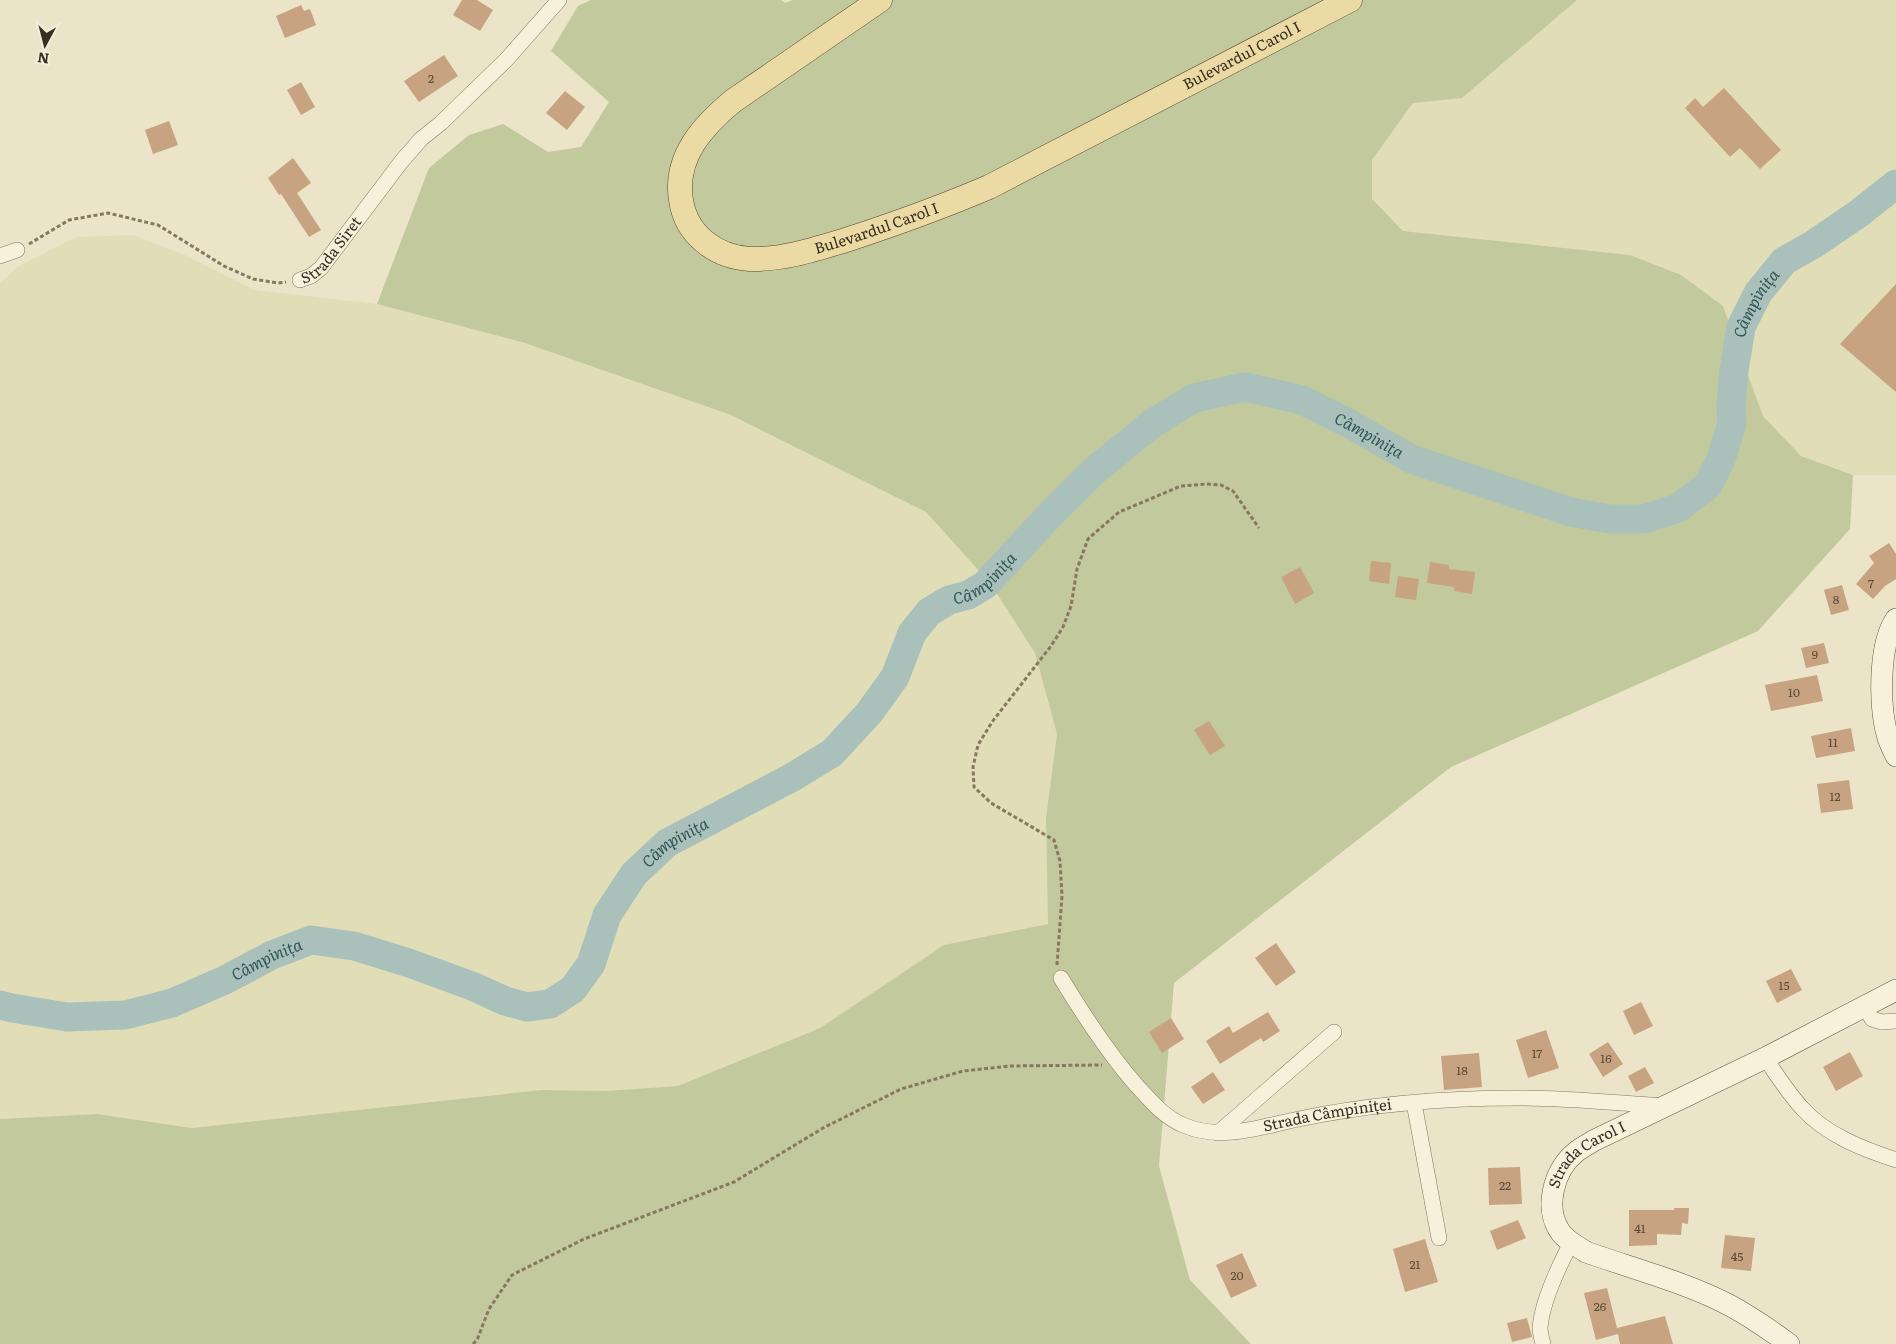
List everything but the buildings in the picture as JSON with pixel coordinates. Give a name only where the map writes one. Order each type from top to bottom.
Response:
[{"type":"main road","name":"Bulevardul Carol I","points":[[880,0],[733,101],[713,118],[700,133],[684,162],[680,192],[682,208],[687,222],[697,236],[710,247],[728,255],[749,258],[769,258],[796,254],[901,222],[942,207],[998,183],[1350,0]]},
{"type":"main road","points":[[1896,619],[1888,638],[1882,682],[1884,718],[1888,738],[1896,756]]},
{"type":"main road","name":"Strada Carol I","points":[[1789,1344],[1767,1327],[1729,1305],[1698,1291],[1586,1252],[1571,1243],[1561,1233],[1554,1221],[1552,1206],[1553,1188],[1562,1168],[1575,1152],[1593,1141],[1765,1058],[1896,990]]},
{"type":"street","name":"Strada Siret","points":[[300,280],[311,276],[321,268],[401,162],[421,139],[441,123],[506,60],[559,0]]},
{"type":"street","points":[[0,256],[18,250]]},
{"type":"street","name":"Strada Câmpiniței","points":[[1061,978],[1120,1066],[1159,1110],[1171,1119],[1193,1129],[1218,1133],[1244,1132],[1344,1111],[1414,1102],[1521,1098],[1668,1106]]},
{"type":"street","points":[[1865,1006],[1872,1019],[1882,1022],[1896,1022]]},
{"type":"street","points":[[1218,1133],[1334,1032]]},
{"type":"street","points":[[1765,1058],[1803,1109],[1820,1124],[1861,1148],[1896,1160]]},
{"type":"street","points":[[1414,1102],[1439,1238]]},
{"type":"street","points":[[1543,1344],[1540,1330],[1544,1311],[1557,1272],[1571,1243]]},
{"type":"path","name":"Strada Siret","points":[[18,250],[69,220],[108,212],[158,225],[224,266],[253,279],[278,283],[300,280]]},
{"type":"path","points":[[1061,978],[1057,958],[1061,887],[1060,861],[1054,840],[991,803],[974,787],[973,767],[978,745],[992,722],[1052,646],[1063,628],[1071,606],[1077,568],[1088,539],[1119,512],[1181,486],[1221,485],[1233,491],[1259,528]]},
{"type":"path","points":[[472,1344],[477,1340],[489,1309],[512,1275],[584,1238],[734,1182],[824,1128],[901,1089],[963,1071],[1010,1066],[1081,1064],[1120,1066]]},
{"type":"shaded area","points":[[1577,0],[1896,0],[1896,475],[1853,475],[1801,456],[1763,416],[1723,306],[1630,255],[1403,231],[1372,199],[1372,160],[1414,102],[1462,98]]},
{"type":"shaded area","points":[[133,235],[185,255],[255,290],[377,304],[525,343],[731,415],[926,512],[990,583],[1035,653],[1057,734],[1046,818],[1048,924],[944,945],[820,1028],[678,1086],[606,1091],[541,1090],[192,1128],[97,1114],[0,1119],[0,283],[17,267],[76,237]]},
{"type":"green space","points":[[591,0],[781,0],[785,3],[793,0],[1577,0],[1462,98],[1413,103],[1372,160],[1372,199],[1403,231],[1630,255],[1681,275],[1723,306],[1763,416],[1801,456],[1853,475],[1850,529],[1758,631],[1451,767],[1174,983],[1159,1166],[1190,1280],[1251,1344],[0,1344],[0,1119],[97,1114],[192,1128],[541,1090],[606,1091],[678,1086],[820,1028],[944,945],[1048,924],[1046,818],[1057,734],[1035,653],[990,583],[926,512],[731,415],[525,343],[377,304],[429,168],[469,135],[503,124],[548,152],[581,147],[609,102],[551,51],[578,6]]},
{"type":"waterway","name":"Câmpinița","points":[[0,1005],[67,1017],[125,1015],[172,1003],[225,980],[272,955],[311,940],[354,946],[409,963],[472,986],[505,1001],[527,1007],[550,1004],[573,989],[591,964],[607,915],[634,874],[667,843],[791,778],[832,753],[869,713],[895,677],[912,633],[929,612],[949,600],[968,595],[985,585],[1094,471],[1153,423],[1194,398],[1245,387],[1302,400],[1352,425],[1411,459],[1571,512],[1609,519],[1644,519],[1678,508],[1708,485],[1721,459],[1732,423],[1731,406],[1734,371],[1741,327],[1758,293],[1784,261],[1814,244],[1858,214],[1896,184]]}]
